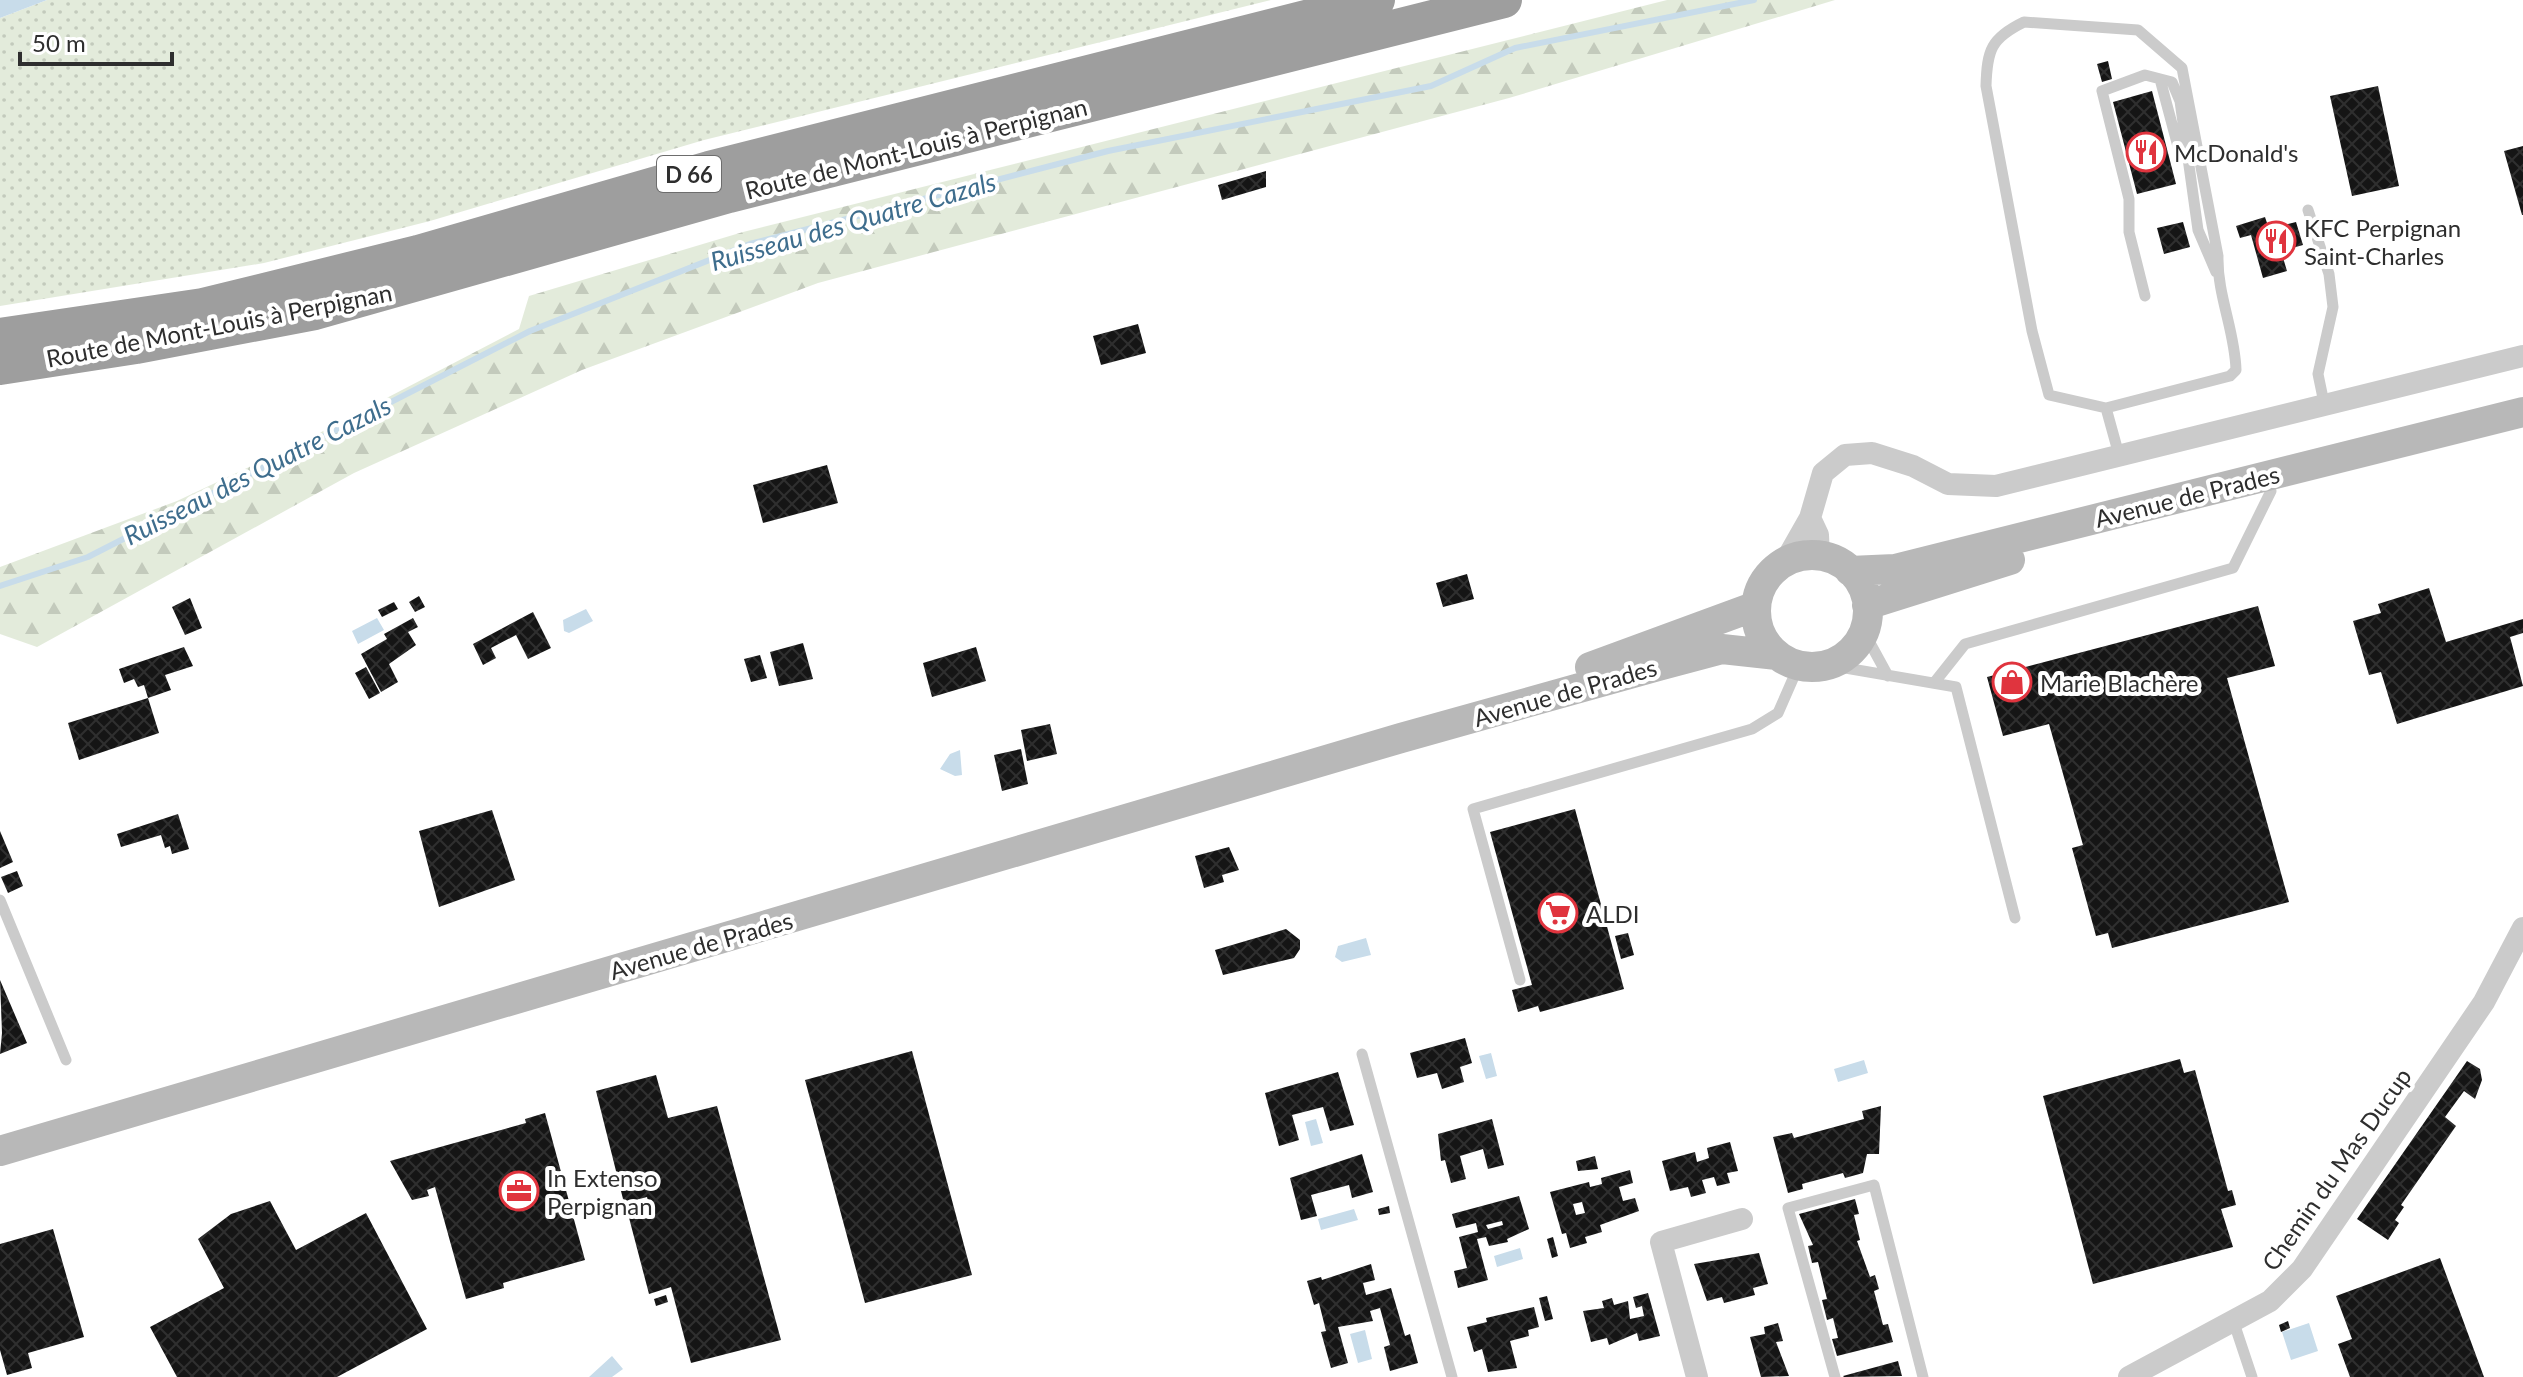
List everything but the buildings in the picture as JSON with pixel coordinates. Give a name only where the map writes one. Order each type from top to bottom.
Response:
[{"type":"highway","name":"Route de Mont-Louis à Perpignan","points":[[0,336],[203,306],[418,253],[709,169],[1377,0]]},
{"type":"highway","name":"Route de Mont-Louis à Perpignan","points":[[0,367],[136,346],[315,312],[729,195],[1504,0]]},
{"type":"main road","name":"Avenue de Prades","points":[[1850,571],[1895,569],[2523,412]]},
{"type":"main road","name":"Avenue de Prades","points":[[1866,618],[2090,537],[2271,491],[2523,433]]},
{"type":"main road","points":[[1819,556],[1836,561],[1850,571],[1865,592],[1866,618],[1844,657],[1801,662],[1764,641],[1757,624],[1756,606],[1760,589],[1770,573],[1785,562],[1819,556]]},
{"type":"main road","name":"Avenue de Prades","points":[[1401,738],[1756,606]]},
{"type":"main road","name":"Avenue de Prades","points":[[0,1151],[1401,738],[1722,649],[1801,662]]},
{"type":"street","points":[[1785,562],[1810,518],[1823,473],[1845,455],[1872,453],[1913,466],[1948,484],[1996,486],[2523,356]]},
{"type":"street","points":[[1810,518],[1818,535],[1819,556]]},
{"type":"street","name":"Chemin du Mas Ducup","points":[[2129,1377],[2270,1301],[2302,1269],[2484,1002],[2523,928]]},
{"type":"street","points":[[1697,1377],[1661,1242],[1742,1219]]},
{"type":"lane","points":[[2024,22],[2138,30],[2182,68],[2218,256],[2218,276],[2236,370],[2230,376],[2106,408],[2049,395],[2032,331],[1986,86],[1987,59],[2000,34],[2024,22]]},
{"type":"lane","points":[[2145,296],[2129,232],[2129,199],[2102,91],[2145,75],[2160,79],[2198,230],[2218,276]]},
{"type":"lane","points":[[2308,210],[2329,274],[2333,307],[2318,374],[2324,403]]},
{"type":"lane","points":[[2106,408],[2119,455]]},
{"type":"lane","points":[[1934,683],[1965,644],[2233,568],[2271,491]]},
{"type":"lane","points":[[1866,618],[1888,676]]},
{"type":"lane","points":[[1520,980],[1473,809],[1752,729],[1778,713],[1801,662],[1956,687],[2015,918]]},
{"type":"lane","points":[[0,900],[66,1060]]},
{"type":"lane","points":[[1362,1054],[1452,1377]]},
{"type":"lane","points":[[1835,1377],[1788,1208],[1874,1185],[1923,1377]]},
{"type":"lane","points":[[2234,1323],[2252,1377]]},
{"type":"green space","points":[[47,0],[1271,0],[704,140],[430,221],[264,263],[0,306],[0,18]]},
{"type":"green space","points":[[1667,0],[1835,0],[1509,98],[818,283],[582,370],[354,473],[37,647],[0,634],[0,567],[177,501],[306,440],[519,329],[529,296],[743,232]]},
{"type":"water","points":[[0,0],[47,0],[0,18]]},
{"type":"water","points":[[586,609],[593,621],[569,633],[564,631],[563,620]]},
{"type":"water","points":[[377,618],[384,630],[358,644],[352,631]]},
{"type":"water","points":[[960,750],[962,775],[955,776],[940,769],[950,754]]},
{"type":"water","points":[[1366,938],[1371,955],[1342,962],[1335,957],[1338,946]]},
{"type":"water","points":[[1491,1053],[1497,1076],[1486,1079],[1479,1056]]},
{"type":"water","points":[[1864,1060],[1868,1073],[1838,1082],[1834,1069]]},
{"type":"water","points":[[1316,1119],[1323,1143],[1311,1146],[1305,1122]]},
{"type":"water","points":[[1354,1209],[1358,1220],[1321,1230],[1318,1219]]},
{"type":"water","points":[[1520,1248],[1523,1259],[1497,1267],[1494,1256]]},
{"type":"water","points":[[2309,1323],[2318,1351],[2291,1360],[2282,1332]]},
{"type":"water","points":[[1365,1330],[1372,1359],[1358,1363],[1350,1334]]},
{"type":"water","points":[[612,1356],[623,1369],[612,1377],[589,1377]]},
{"type":"waterway","name":"Ruisseau des Quatre Cazals","points":[[0,586],[88,557],[530,331],[750,244],[1108,151],[1431,86],[1515,48],[1754,0]]},
{"type":"place","name":"McDonald's","points":[[2146,152]]},
{"type":"place","name":"KFC Perpignan Saint-Charles","points":[[2276,241]]},
{"type":"place","name":"Marie Blachère","points":[[2012,682]]},
{"type":"place","name":"ALDI","points":[[1558,913]]},
{"type":"place","name":"In Extenso Perpignan","points":[[519,1191]]}]
